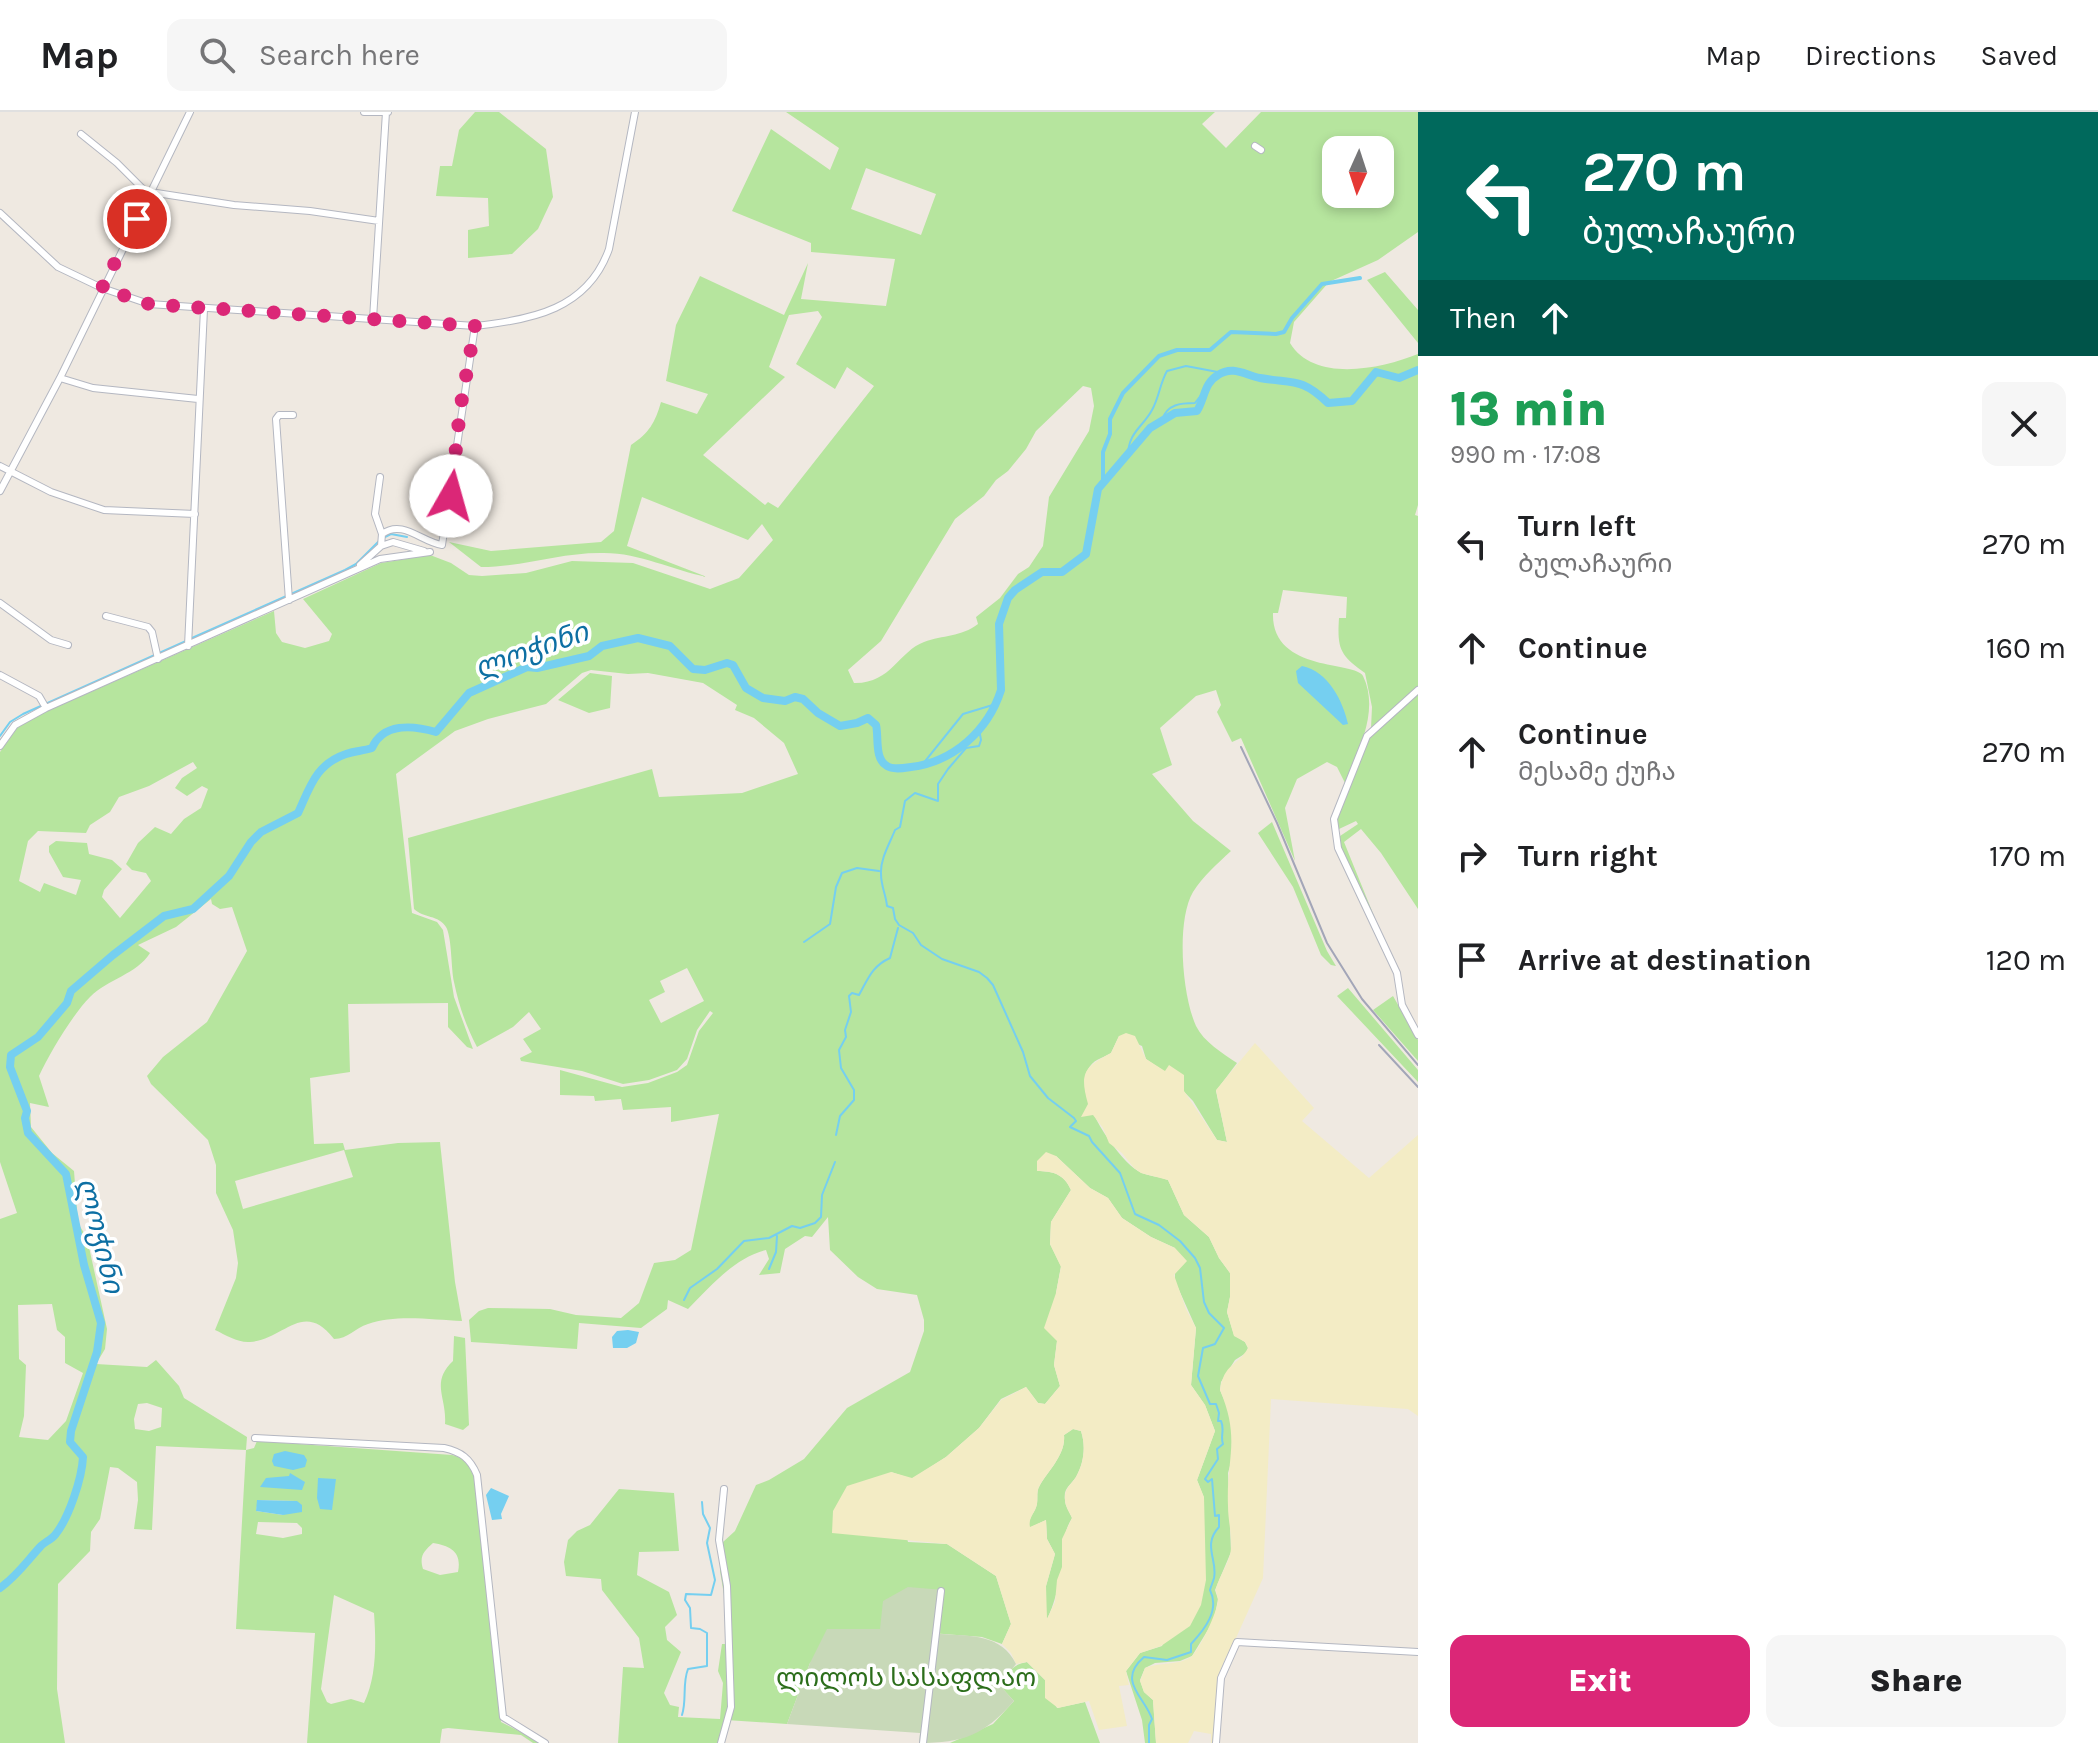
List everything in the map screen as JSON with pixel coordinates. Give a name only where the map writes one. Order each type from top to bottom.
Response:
[{"type":"street","points":[[0,491],[60,378],[190,112]]},
{"type":"street","points":[[364,112],[387,112],[373,319]]},
{"type":"street","points":[[0,213],[58,267],[102,288],[149,304],[475,326],[537,315],[576,296],[603,267],[635,112]]},
{"type":"street","points":[[81,134],[149,194],[379,221]]},
{"type":"street","points":[[188,646],[204,309]]},
{"type":"street","points":[[382,534],[395,528],[404,529],[442,545],[475,326]]},
{"type":"street","points":[[60,378],[93,388],[198,399]]},
{"type":"street","points":[[289,600],[276,419],[279,415],[293,415]]},
{"type":"street","points":[[0,466],[51,492],[104,510],[195,514]]},
{"type":"street","points":[[380,477],[375,514],[382,534],[381,546]]},
{"type":"street","points":[[0,746],[15,725],[46,708],[355,569],[380,559],[430,552],[393,542],[381,546],[355,569]]},
{"type":"street","points":[[0,603],[51,640],[68,645]]},
{"type":"street","points":[[106,616],[148,627],[158,659]]},
{"type":"street","points":[[0,675],[39,696],[46,708]]},
{"type":"street","points":[[1418,690],[1367,736],[1335,813],[1333,829],[1338,848],[1397,973],[1402,1005],[1418,1035]]},
{"type":"street","points":[[255,1438],[444,1448],[466,1457],[477,1475],[503,1717],[545,1743]]},
{"type":"street","points":[[721,1743],[731,1707],[727,1586],[719,1540],[724,1489]]},
{"type":"street","points":[[923,1743],[941,1591]]},
{"type":"street","points":[[1216,1743],[1221,1678],[1237,1642],[1418,1652]]},
{"type":"green space","points":[[475,112],[499,112],[546,149],[553,197],[538,229],[512,254],[468,258],[468,230],[489,226],[488,198],[436,196],[440,166],[452,166],[459,130]]},
{"type":"green space","points":[[786,112],[1215,112],[1202,124],[1226,148],[1261,112],[1418,112],[1418,232],[1378,260],[1329,282],[1294,322],[1290,343],[1301,356],[1331,368],[1368,368],[1418,354],[1418,505],[1415,515],[1418,516],[1418,688],[1371,728],[1372,707],[1365,673],[1345,656],[1340,644],[1339,618],[1346,618],[1347,597],[1283,590],[1278,613],[1273,613],[1276,632],[1285,646],[1315,661],[1357,671],[1363,676],[1368,689],[1369,703],[1365,731],[1345,783],[1337,767],[1327,762],[1297,779],[1285,808],[1295,861],[1241,738],[1232,742],[1217,712],[1221,705],[1216,690],[1196,696],[1160,728],[1172,765],[1152,774],[1193,821],[1231,851],[1193,892],[1184,921],[1183,939],[1184,978],[1196,1026],[1209,1042],[1237,1063],[1216,1091],[1227,1142],[1217,1140],[1193,1101],[1165,1072],[1146,1059],[1142,1046],[1119,1036],[1111,1053],[1089,1067],[1085,1082],[1092,1110],[1119,1153],[1138,1171],[1168,1180],[1184,1215],[1209,1237],[1230,1273],[1227,1312],[1234,1335],[1248,1348],[1235,1360],[1221,1382],[1220,1390],[1229,1411],[1233,1436],[1233,1455],[1228,1473],[1231,1552],[1215,1590],[1218,1599],[1214,1620],[1192,1656],[1180,1661],[1155,1663],[1145,1668],[1140,1680],[1144,1692],[1153,1700],[1156,1743],[1145,1743],[1142,1720],[1126,1671],[1140,1653],[1162,1646],[1204,1554],[1204,1498],[1197,1480],[1215,1431],[1205,1405],[1191,1385],[1196,1328],[1175,1281],[1175,1248],[1122,1218],[1108,1198],[1090,1188],[1056,1156],[1037,1171],[1057,1174],[1071,1190],[1051,1222],[1050,1244],[1061,1266],[1056,1293],[1054,1365],[1060,1386],[1045,1404],[1038,1403],[1026,1387],[1001,1399],[979,1428],[946,1457],[912,1479],[891,1472],[908,1542],[947,1544],[996,1576],[1011,1624],[1002,1644],[982,1637],[880,1629],[810,1663],[787,1724],[726,1720],[720,1743],[618,1743],[623,1667],[644,1668],[639,1638],[602,1590],[601,1579],[566,1576],[564,1562],[568,1540],[590,1525],[619,1489],[674,1493],[679,1551],[639,1552],[637,1575],[669,1592],[677,1615],[665,1627],[667,1640],[681,1652],[664,1693],[670,1705],[679,1707],[678,1717],[720,1719],[723,1683],[718,1671],[722,1644],[727,1644],[720,1571],[723,1542],[735,1531],[756,1485],[804,1459],[847,1408],[910,1372],[924,1331],[924,1320],[917,1295],[877,1289],[858,1277],[830,1250],[828,1217],[812,1237],[805,1236],[785,1249],[780,1273],[759,1275],[769,1259],[766,1250],[754,1254],[724,1274],[688,1309],[668,1300],[667,1309],[641,1328],[579,1323],[577,1349],[471,1342],[469,1320],[488,1308],[550,1309],[576,1315],[621,1318],[639,1303],[654,1263],[675,1260],[691,1250],[719,1114],[671,1122],[671,1107],[623,1110],[621,1099],[595,1101],[594,1096],[560,1095],[560,1070],[622,1087],[648,1083],[677,1072],[687,1065],[699,1031],[713,1013],[710,1011],[697,1030],[687,1059],[677,1070],[649,1080],[623,1084],[582,1071],[521,1061],[520,1058],[532,1052],[523,1039],[541,1029],[529,1012],[513,1027],[477,1047],[458,999],[446,927],[439,920],[414,909],[408,838],[652,769],[659,797],[742,793],[798,774],[784,743],[754,718],[735,710],[737,705],[703,683],[648,673],[591,670],[582,673],[546,704],[455,731],[396,774],[412,913],[437,922],[443,930],[454,997],[473,1049],[467,1047],[448,1027],[448,1003],[348,1004],[350,1072],[310,1078],[314,1144],[343,1143],[345,1150],[398,1143],[440,1142],[462,1321],[390,1319],[368,1324],[334,1339],[313,1322],[293,1325],[262,1340],[250,1342],[215,1330],[236,1278],[238,1263],[233,1230],[216,1193],[216,1165],[208,1140],[151,1084],[147,1076],[163,1057],[207,1022],[247,951],[232,907],[220,909],[212,904],[211,899],[176,927],[138,945],[150,953],[144,960],[105,985],[76,1013],[39,1076],[49,1107],[30,1103],[31,1127],[52,1153],[74,1171],[78,1223],[87,1238],[107,1329],[105,1349],[96,1364],[147,1367],[156,1360],[179,1386],[184,1398],[247,1437],[246,1450],[156,1446],[152,1530],[134,1529],[137,1482],[118,1468],[110,1467],[100,1519],[91,1532],[90,1551],[58,1584],[57,1689],[65,1743],[0,1743],[0,1219],[17,1213],[0,1162],[0,752],[17,728],[38,715],[274,611],[276,633],[282,642],[305,648],[329,641],[332,634],[303,599],[381,563],[430,555],[451,563],[469,575],[482,576],[526,573],[572,561],[633,563],[710,589],[739,578],[773,540],[762,524],[748,540],[642,497],[627,546],[707,577],[643,559],[604,553],[481,567],[449,542],[491,551],[601,542],[614,531],[631,445],[650,427],[661,402],[697,414],[708,394],[666,381],[676,325],[700,276],[784,315],[808,263],[801,299],[886,306],[895,259],[811,252],[811,243],[732,211],[771,129],[830,170],[839,148]],"holes":[[[866,168],[936,194],[921,235],[851,209]],[[818,311],[822,317],[796,364],[835,389],[847,367],[874,386],[778,508],[768,502],[765,505],[703,455],[785,377],[769,367],[789,315]],[[1083,386],[1091,388],[1094,406],[1089,431],[1049,497],[1043,546],[1029,567],[1018,574],[1000,598],[976,617],[978,624],[972,628],[915,646],[886,673],[867,682],[854,683],[848,670],[881,641],[955,519],[984,496],[1026,449],[1036,431]],[[193,762],[197,768],[182,778],[175,788],[187,796],[202,786],[208,789],[201,808],[184,819],[171,834],[155,827],[138,843],[126,864],[132,870],[146,873],[151,881],[120,918],[102,897],[104,890],[122,869],[112,860],[89,854],[87,843],[56,841],[49,846],[49,852],[63,877],[81,880],[76,895],[44,883],[40,892],[19,881],[28,841],[38,831],[86,833],[90,825],[110,812],[119,797],[149,786]],[[687,968],[704,1001],[661,1023],[649,1000],[665,992],[660,981]],[[344,1150],[353,1177],[243,1209],[235,1181]],[[52,1304],[57,1330],[65,1337],[65,1363],[83,1373],[66,1421],[48,1440],[19,1437],[24,1416],[26,1365],[19,1359],[18,1305]],[[147,1403],[162,1408],[161,1427],[149,1431],[135,1429],[138,1404]]]},
{"type":"green space","points":[[1385,272],[1418,310],[1418,343],[1367,280]]},
{"type":"green space","points":[[590,673],[612,676],[610,708],[589,713],[558,700]]},
{"type":"green space","points":[[1418,693],[1418,909],[1361,829],[1344,842],[1387,948],[1338,843],[1340,836],[1358,824],[1356,821],[1339,829],[1335,823],[1369,735]]},
{"type":"green space","points":[[1272,822],[1336,966],[1321,955],[1293,887],[1258,833]]},
{"type":"green space","points":[[1348,988],[1418,1070],[1418,1082],[1337,996]]},
{"type":"green space","points":[[1393,996],[1418,1040],[1418,1061],[1373,1010]]},
{"type":"green space","points":[[454,1336],[465,1338],[469,1425],[463,1430],[445,1424],[441,1391],[442,1376],[453,1361]]},
{"type":"green space","points":[[1073,1429],[1081,1431],[1083,1454],[1079,1472],[1065,1492],[1066,1505],[1072,1518],[1065,1537],[1063,1567],[1046,1621],[1046,1586],[1055,1554],[1047,1539],[1046,1520],[1029,1528],[1029,1524],[1037,1504],[1039,1487],[1060,1455],[1064,1435]]},
{"type":"green space","points":[[257,1441],[452,1455],[466,1459],[474,1476],[501,1722],[542,1743],[533,1743],[521,1735],[448,1728],[442,1729],[440,1743],[307,1743],[315,1633],[236,1629],[246,1450],[254,1448]],"holes":[[[258,1500],[297,1501],[283,1515],[256,1511]],[[258,1522],[297,1523],[302,1528],[302,1534],[283,1538],[256,1534]],[[433,1543],[450,1548],[457,1555],[458,1572],[440,1575],[423,1569],[425,1551]],[[334,1595],[374,1613],[375,1659],[364,1703],[351,1699],[331,1704],[321,1689]]]},
{"type":"green space","name":"ლილოს სასაფლაო","points":[[908,1587],[944,1590],[940,1634],[984,1638],[1010,1654],[1016,1664],[1002,1688],[1014,1701],[983,1729],[949,1741],[919,1743],[920,1733],[787,1724],[810,1663],[827,1629],[880,1629],[883,1601]]},
{"type":"green space","points":[[1027,1662],[1045,1680],[1057,1708],[1085,1702],[1100,1743],[950,1743],[993,1724],[1014,1701],[1002,1688],[1008,1674],[1017,1665]]},
{"type":"sand","points":[[1126,1033],[1135,1036],[1146,1059],[1165,1071],[1169,1065],[1184,1075],[1184,1091],[1217,1140],[1227,1142],[1216,1090],[1255,1043],[1314,1108],[1302,1121],[1369,1178],[1418,1135],[1418,1416],[1408,1409],[1271,1399],[1263,1578],[1236,1638],[1238,1641],[1230,1651],[1220,1676],[1214,1743],[1211,1743],[1211,1734],[1194,1731],[1188,1743],[1156,1743],[1153,1700],[1144,1692],[1140,1681],[1145,1668],[1192,1656],[1217,1606],[1216,1589],[1231,1549],[1228,1489],[1231,1436],[1220,1390],[1228,1370],[1248,1348],[1245,1342],[1234,1336],[1227,1312],[1230,1273],[1209,1237],[1184,1215],[1168,1180],[1134,1168],[1109,1143],[1093,1115],[1081,1117],[1088,1104],[1084,1084],[1086,1072],[1095,1062],[1111,1053],[1119,1036]]},
{"type":"sand","points":[[1046,1152],[1056,1156],[1090,1188],[1108,1198],[1122,1218],[1175,1248],[1187,1261],[1174,1275],[1196,1328],[1191,1385],[1205,1405],[1215,1431],[1197,1480],[1204,1497],[1206,1580],[1201,1605],[1190,1626],[1161,1646],[1140,1653],[1126,1671],[1129,1685],[1119,1686],[1127,1726],[1099,1730],[1089,1701],[1058,1708],[1045,1698],[1045,1680],[1027,1662],[1016,1664],[1002,1644],[1011,1624],[996,1576],[947,1544],[832,1533],[833,1511],[847,1486],[891,1472],[912,1478],[946,1457],[979,1428],[1001,1400],[1026,1387],[1038,1403],[1045,1404],[1060,1386],[1054,1365],[1057,1341],[1044,1328],[1061,1267],[1050,1244],[1051,1222],[1071,1190],[1057,1174],[1037,1171],[1037,1161]],"holes":[[[1073,1429],[1081,1431],[1084,1448],[1082,1460],[1079,1472],[1065,1496],[1072,1518],[1062,1539],[1062,1567],[1055,1602],[1047,1619],[1046,1586],[1055,1554],[1047,1539],[1046,1520],[1030,1527],[1030,1521],[1037,1504],[1039,1487],[1060,1455],[1064,1435]]]},
{"type":"water","points":[[1302,666],[1327,680],[1348,724],[1343,725],[1298,683],[1296,671]]},
{"type":"water","points":[[617,1331],[639,1332],[636,1343],[627,1348],[613,1348],[612,1337]]},
{"type":"water","points":[[285,1451],[304,1455],[307,1460],[305,1467],[293,1470],[274,1466],[274,1454]]},
{"type":"water","points":[[290,1473],[305,1482],[302,1490],[260,1487],[266,1478],[289,1476]]},
{"type":"water","points":[[318,1478],[336,1479],[332,1510],[320,1509]]},
{"type":"water","points":[[491,1488],[509,1496],[501,1514],[502,1519],[492,1520],[486,1495]]},
{"type":"water","points":[[257,1500],[297,1501],[302,1505],[302,1512],[283,1515],[256,1511]]},
{"type":"waterway","points":[[1103,483],[1103,452],[1110,434],[1110,419],[1123,393],[1159,356],[1177,350],[1210,350],[1231,332],[1284,332],[1292,318],[1322,284],[1360,278]]},
{"type":"waterway","points":[[1128,456],[1130,441],[1152,410],[1167,371],[1186,366],[1223,373]]},
{"type":"waterway","name":"ლოჭინი","points":[[0,1588],[55,1535],[74,1498],[83,1457],[70,1442],[71,1431],[97,1352],[101,1323],[84,1265],[66,1174],[28,1133],[27,1111],[10,1067],[11,1055],[38,1037],[67,1003],[71,991],[113,955],[164,916],[193,909],[229,876],[261,832],[298,813],[321,770],[336,758],[372,748],[383,734],[391,730],[408,727],[436,732],[469,693],[527,667],[537,668],[589,656],[602,646],[638,638],[670,646],[693,669],[705,670],[727,663],[733,665],[746,688],[763,698],[785,701],[795,697],[803,699],[818,713],[840,726],[868,718],[876,725],[880,758],[892,768],[941,759],[967,742],[995,705],[1001,690],[999,624],[1008,598],[1042,572],[1062,572],[1086,554],[1098,489],[1150,428],[1175,413],[1197,411],[1207,386],[1223,372],[1239,372],[1303,385],[1328,403],[1352,401],[1376,372],[1399,378],[1418,370]]},
{"type":"waterway","points":[[1162,420],[1171,408],[1195,403],[1205,390]]},
{"type":"waterway","points":[[385,537],[391,534],[407,537]]},
{"type":"waterway","points":[[192,638],[345,570],[356,564],[379,541]]},
{"type":"waterway","points":[[0,736],[10,722],[23,714],[186,641]]},
{"type":"waterway","points":[[922,765],[963,714],[996,704]]},
{"type":"waterway","points":[[979,729],[979,746],[966,748],[948,769],[938,784],[938,801],[915,793],[905,801],[900,827],[895,830],[881,868],[887,906],[893,908],[899,925],[913,933],[921,945],[942,959],[979,972],[993,985],[1023,1052],[1030,1076],[1048,1098],[1074,1118],[1076,1121],[1070,1127],[1089,1136],[1120,1173],[1135,1214],[1159,1225],[1195,1258],[1200,1268],[1204,1302],[1209,1313],[1224,1328],[1215,1344],[1203,1348],[1198,1376],[1210,1404],[1216,1404],[1218,1421],[1223,1427],[1223,1444],[1217,1449],[1218,1459],[1205,1479],[1208,1482],[1212,1479],[1215,1516],[1219,1515],[1219,1527],[1211,1546],[1215,1571],[1210,1590],[1212,1612],[1206,1626],[1191,1644],[1191,1652],[1167,1660],[1144,1657],[1132,1674],[1135,1689],[1152,1719],[1149,1743]]},
{"type":"waterway","points":[[804,942],[830,924],[836,887],[842,873],[857,868],[879,871]]},
{"type":"waterway","points":[[836,1135],[840,1116],[854,1100],[854,1090],[841,1068],[839,1050],[846,1037],[851,1012],[849,996],[852,993],[859,995],[875,969],[890,958],[898,928]]},
{"type":"waterway","points":[[684,1300],[690,1288],[717,1269],[744,1241],[769,1238],[792,1226],[800,1228],[815,1223],[821,1217],[822,1195],[835,1162]]},
{"type":"waterway","points":[[769,1269],[776,1252],[777,1236]]},
{"type":"waterway","points":[[682,1715],[688,1669],[707,1666],[707,1633],[691,1628],[690,1608],[685,1600],[686,1594],[711,1595],[715,1580],[707,1543],[710,1528],[703,1514],[702,1502]]},
{"type":"railway","points":[[1241,747],[1277,823],[1327,943],[1362,999],[1418,1065]]},
{"type":"railway","points":[[1379,1045],[1418,1087]]},
{"type":"route","points":[[137,219],[102,288],[149,304],[475,326],[460,410],[451,496]]}]
